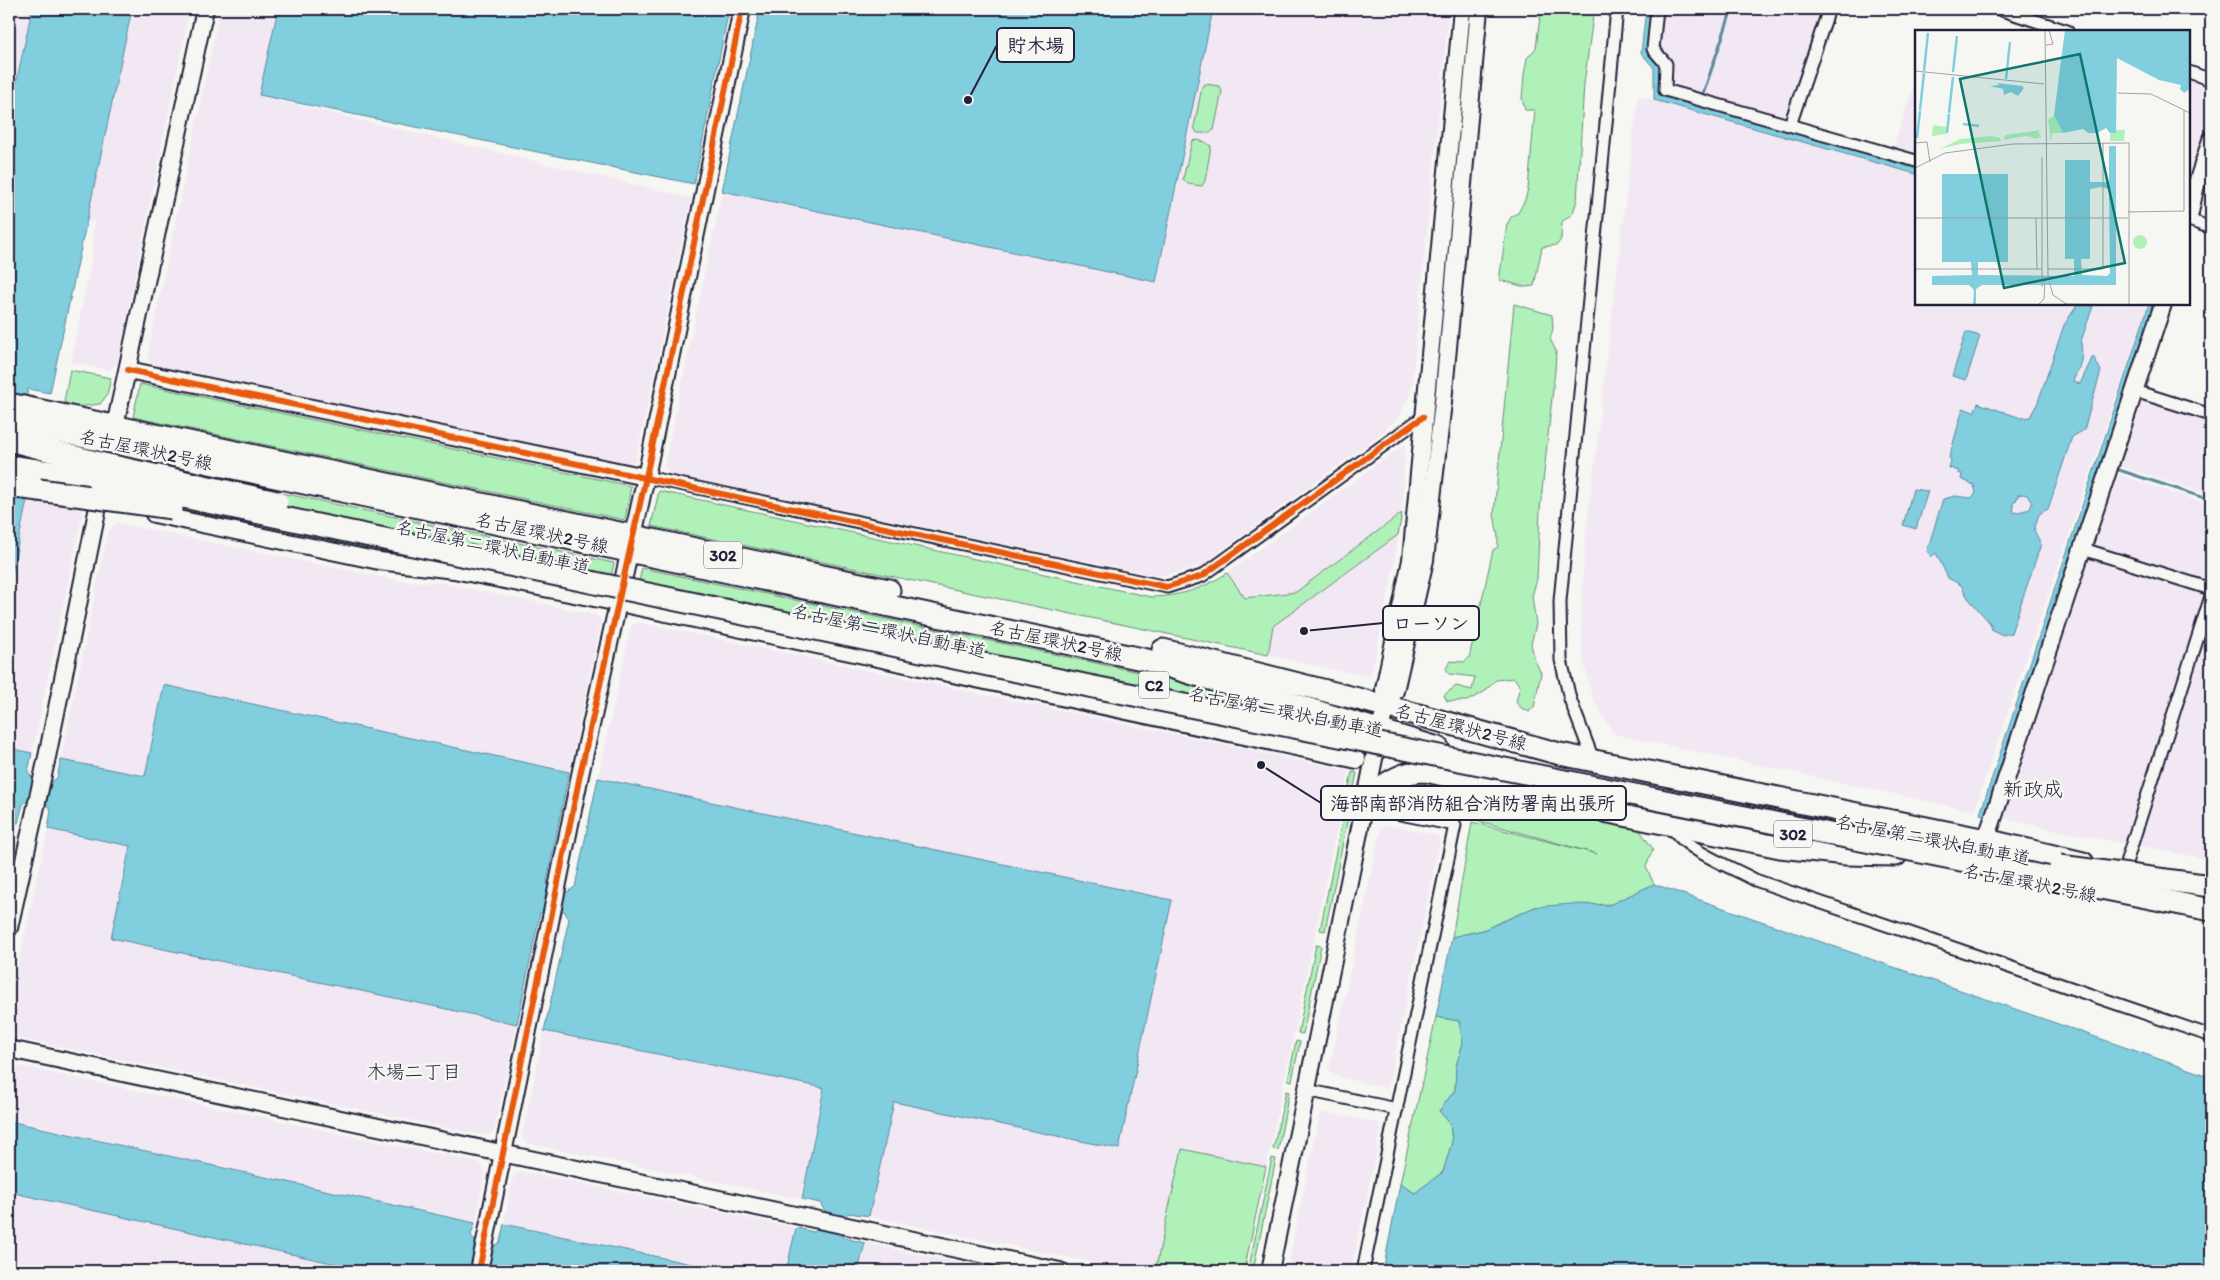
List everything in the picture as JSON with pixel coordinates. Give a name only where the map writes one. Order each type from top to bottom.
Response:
[{"type":"highway","name":"名古屋環状2号線","points":[[9,404],[56,422],[1246,670],[1594,762],[1986,840],[2123,872],[2211,890]]},
{"type":"highway","name":"名古屋環状2号線","points":[[9,421],[56,422]]},
{"type":"highway","points":[[9,440],[99,463]]},
{"type":"highway","points":[[9,450],[99,463]]},
{"type":"highway","name":"名古屋第二環状自動車道","points":[[99,463],[1092,673],[2059,873],[2211,910]]},
{"type":"highway","points":[[9,466],[97,479],[314,524]]},
{"type":"highway","points":[[9,486],[186,510],[314,524]]},
{"type":"highway","name":"名古屋第二環状自動車道","points":[[314,524],[1089,686],[2059,873],[2211,896]]},
{"type":"highway","name":"名古屋環状2号線","points":[[632,543],[1154,661],[1380,729],[1497,769],[1583,794],[1800,835],[2211,918]]},
{"type":"highway","points":[[1246,670],[1278,686],[1354,711],[1370,719],[1380,729]]},
{"type":"highway","points":[[1386,706],[1398,719],[1432,731],[1577,772],[1726,805],[1800,835]]},
{"type":"highway","points":[[1366,802],[1397,777],[1411,772],[1426,771],[1570,804],[1793,849],[1846,854],[1896,855]]},
{"type":"highway","points":[[2059,873],[2153,878],[2211,886]]},
{"type":"highway","points":[[2059,873],[2211,918]]},
{"type":"street","points":[[9,928],[32,828],[113,434],[205,9]]},
{"type":"street","points":[[479,1271],[742,9]]},
{"type":"street","points":[[1386,706],[1384,689],[1411,560],[1462,9]]},
{"type":"street","points":[[1270,1271],[1380,729],[1386,706],[1395,691],[1425,560],[1443,402],[1479,9]]},
{"type":"street","points":[[1594,762],[1570,699],[1561,660],[1560,601],[1617,9]]},
{"type":"street","points":[[1657,9],[1653,49],[1666,64],[1665,90],[1915,160]]},
{"type":"street","points":[[1790,125],[1829,9]]},
{"type":"street","points":[[1999,9],[2064,30]]},
{"type":"street","points":[[2190,72],[2211,80]]},
{"type":"street","points":[[2190,214],[2195,189],[2211,140]]},
{"type":"street","points":[[2190,219],[2211,228]]},
{"type":"street","points":[[1986,840],[2163,305]]},
{"type":"street","points":[[128,370],[1168,586],[1202,576],[1423,417]]},
{"type":"street","points":[[2135,391],[2211,415]]},
{"type":"street","points":[[100,503],[379,561],[454,570],[619,603],[1357,760]]},
{"type":"street","points":[[2083,549],[2211,589]]},
{"type":"street","points":[[2123,872],[2211,596]]},
{"type":"street","points":[[1363,1271],[1456,825],[1366,802]]},
{"type":"street","points":[[1672,825],[1676,834],[1689,845],[1755,880],[2211,1036]]},
{"type":"street","points":[[9,1049],[1060,1271]]},
{"type":"street","points":[[1306,1090],[1397,1109]]},
{"type":"shaded area","points":[[9,9],[32,9],[9,117]]},
{"type":"shaded area","points":[[132,9],[190,9],[117,364],[109,370],[71,362],[92,256],[94,222],[87,220]]},
{"type":"shaded area","points":[[220,9],[278,9],[259,96],[691,198],[636,460],[627,465],[151,364],[147,357]]},
{"type":"shaded area","points":[[1213,9],[1449,9],[1411,393],[1397,419],[1374,439],[1202,565],[1180,572],[1157,576],[669,474],[664,467],[722,191],[1156,281]]},
{"type":"shaded area","points":[[1663,9],[1826,9],[1786,122],[1669,88],[1658,48]]},
{"type":"shaded area","points":[[2190,76],[2211,84],[2211,119],[2190,183]]},
{"type":"shaded area","points":[[1915,81],[1915,158],[1892,151]]},
{"type":"shaded area","points":[[1638,96],[1915,174],[1915,305],[2148,305],[1974,811],[1614,734],[1593,699],[1583,659],[1581,621],[1584,552]]},
{"type":"shaded area","points":[[2138,395],[2211,419],[2211,495],[2116,465]]},
{"type":"shaded area","points":[[39,442],[95,454],[32,753],[9,748],[9,587]]},
{"type":"shaded area","points":[[1405,444],[1402,513],[1296,592],[1245,598],[1227,573]]},
{"type":"shaded area","points":[[2113,473],[2211,505],[2211,585],[2089,547]]},
{"type":"shaded area","points":[[117,523],[400,581],[443,583],[596,615],[601,620],[569,772],[165,685],[145,776],[61,760],[108,531]]},
{"type":"shaded area","points":[[1398,535],[1396,554],[1372,672],[1368,677],[1268,655],[1273,626]]},
{"type":"shaded area","points":[[2087,553],[2207,592],[2126,844],[2004,819],[2005,803]]},
{"type":"shaded area","points":[[2211,610],[2211,860],[2136,845]]},
{"type":"shaded area","points":[[638,622],[1349,771],[1266,1167],[1182,1150],[1155,1271],[1131,1271],[869,1216],[894,1101],[1119,1149],[598,778],[631,626]]},
{"type":"shaded area","points":[[9,821],[18,823],[9,865]]},
{"type":"shaded area","points":[[1387,825],[1437,835],[1440,840],[1388,1088],[1333,1076],[1329,1070],[1381,828]]},
{"type":"shaded area","points":[[48,829],[130,846],[112,938],[517,1024],[494,1131],[487,1136],[13,1037],[9,1032],[9,1006]]},
{"type":"shaded area","points":[[544,1031],[824,1088],[802,1199],[526,1143],[522,1137]]},
{"type":"shaded area","points":[[9,1064],[481,1163],[485,1173],[475,1223],[9,1121]]},
{"type":"shaded area","points":[[1323,1112],[1379,1123],[1381,1130],[1351,1271],[1287,1271],[1319,1116]]},
{"type":"shaded area","points":[[520,1171],[796,1228],[786,1271],[724,1271],[504,1224],[513,1177]]},
{"type":"shaded area","points":[[9,1192],[368,1271],[9,1271]]},
{"type":"shaded area","points":[[865,1243],[998,1271],[858,1271]]},
{"type":"green space","points":[[1541,9],[1594,9],[1584,84],[1577,200],[1573,213],[1562,222],[1561,239],[1557,245],[1542,247],[1534,286],[1525,287],[1500,280],[1500,274],[1507,224],[1512,216],[1518,213],[1528,189],[1535,110],[1525,110],[1522,99],[1527,58],[1536,48]]},
{"type":"green space","points":[[1205,84],[1219,86],[1222,91],[1214,130],[1208,133],[1197,133],[1194,127],[1202,87]]},
{"type":"green space","points":[[1197,140],[1211,146],[1205,181],[1202,186],[1188,184],[1183,179],[1192,141]]},
{"type":"green space","points":[[1514,304],[1552,315],[1553,329],[1550,339],[1556,351],[1540,510],[1537,579],[1532,596],[1536,624],[1531,644],[1535,661],[1541,673],[1534,707],[1529,712],[1520,707],[1516,702],[1520,686],[1514,678],[1496,680],[1484,692],[1467,701],[1447,701],[1444,695],[1456,686],[1472,690],[1475,677],[1449,674],[1446,668],[1451,661],[1464,662],[1469,658],[1493,550],[1498,547],[1494,514]]},
{"type":"green space","points":[[70,370],[111,378],[107,395],[100,404],[76,407],[64,402]]},
{"type":"green space","points":[[140,384],[631,486],[625,520],[133,417]]},
{"type":"green space","points":[[125,460],[614,563],[608,590],[373,555],[121,499]]},
{"type":"green space","points":[[659,491],[1151,597],[1191,591],[1227,573],[1245,598],[1296,592],[1402,513],[1398,535],[1273,626],[1268,655],[651,526]]},
{"type":"green space","points":[[642,568],[1258,697],[1259,703],[1255,721],[636,595]]},
{"type":"green space","points":[[1352,772],[1357,773],[1325,931],[1320,930]]},
{"type":"green space","points":[[1402,776],[1631,818],[1653,849],[1646,867],[1654,884],[1612,904],[1535,907],[1483,930],[1452,937],[1472,822],[1597,854],[1465,817],[1386,800],[1388,791]]},
{"type":"green space","points":[[1316,945],[1321,946],[1303,1034],[1298,1033]]},
{"type":"green space","points":[[1436,1017],[1459,1021],[1463,1043],[1456,1066],[1455,1090],[1439,1111],[1450,1123],[1452,1142],[1443,1172],[1415,1193],[1400,1184]]},
{"type":"green space","points":[[1296,1041],[1300,1042],[1292,1081],[1288,1080]]},
{"type":"green space","points":[[1286,1091],[1289,1092],[1278,1150],[1273,1149]]},
{"type":"green space","points":[[1182,1149],[1266,1167],[1244,1271],[1155,1271]]},
{"type":"green space","points":[[1272,1158],[1276,1159],[1253,1271],[1248,1271]]},
{"type":"water","points":[[32,9],[132,9],[50,393],[28,389],[19,438],[39,442],[9,587],[9,117]]},
{"type":"water","points":[[278,9],[729,9],[694,184],[259,95]]},
{"type":"water","points":[[760,9],[1213,9],[1156,282],[722,191]]},
{"type":"water","points":[[1646,9],[1653,9],[1661,67],[1660,94],[1915,166],[1915,174],[1654,100],[1654,68],[1641,53]]},
{"type":"water","points":[[2077,305],[2093,306],[2081,341],[2082,357],[2073,381],[2080,384],[2093,356],[2101,371],[2084,430],[2072,437],[2048,509],[2039,514],[2034,530],[2041,544],[2011,633],[2003,635],[1992,630],[1990,623],[1968,598],[1961,585],[1948,578],[1936,553],[1931,557],[1927,551],[1943,499],[1955,496],[1971,498],[1976,493],[1974,485],[1961,479],[1962,474],[1958,473],[1959,471],[1949,468],[1951,460],[1949,458],[1963,408],[1974,412],[1978,403],[2021,418],[2030,417],[2038,402],[2064,325]],"holes":[[[2018,495],[2027,495],[2032,503],[2030,509],[2014,513],[2013,503]]]},
{"type":"water","points":[[2149,305],[2155,305],[1987,816],[1980,814]]},
{"type":"water","points":[[1966,332],[1980,336],[1966,380],[1952,376]]},
{"type":"water","points":[[1913,489],[1928,491],[1916,529],[1903,525]]},
{"type":"water","points":[[164,685],[569,772],[547,882],[552,889],[567,892],[575,887],[598,778],[1172,900],[1119,1149],[894,1102],[869,1216],[849,1213],[842,1218],[840,1230],[845,1238],[865,1243],[858,1271],[786,1271],[796,1228],[814,1232],[823,1225],[826,1213],[820,1203],[802,1199],[824,1088],[544,1031],[569,919],[564,911],[548,908],[540,913],[517,1024],[111,938],[130,846],[48,829],[51,810],[45,802],[30,799],[23,804],[18,823],[9,821],[9,748],[32,753],[28,772],[34,780],[50,783],[57,778],[61,760],[145,776]]},
{"type":"water","points":[[1654,884],[2211,1077],[2211,1271],[1383,1271],[1400,1184],[1415,1193],[1443,1172],[1452,1142],[1450,1123],[1439,1111],[1455,1090],[1456,1066],[1463,1043],[1459,1021],[1436,1017],[1452,937],[1483,930],[1535,907],[1571,904],[1609,905]]},
{"type":"water","points":[[9,1121],[475,1223],[471,1235],[475,1241],[494,1246],[500,1242],[504,1224],[724,1271],[368,1271],[9,1192]]},
{"type":"waterway","points":[[1702,97],[1732,9]]},
{"type":"waterway","points":[[2116,469],[2211,500]]},
{"type":"cycle path","points":[[479,1271],[580,775],[646,477],[742,9]]},
{"type":"cycle path","points":[[128,370],[1167,587],[1202,576],[1423,417]]},
{"type":"place","name":"貯木場","points":[[968,100]]},
{"type":"place","name":"ローソン","points":[[1304,631]]},
{"type":"place","name":"海部南部消防組合消防署南出張所","points":[[1261,765]]},
{"type":"district","name":"新政成","points":[[2033,789]]},
{"type":"district","name":"木場二丁目","points":[[414,1071]]}]
